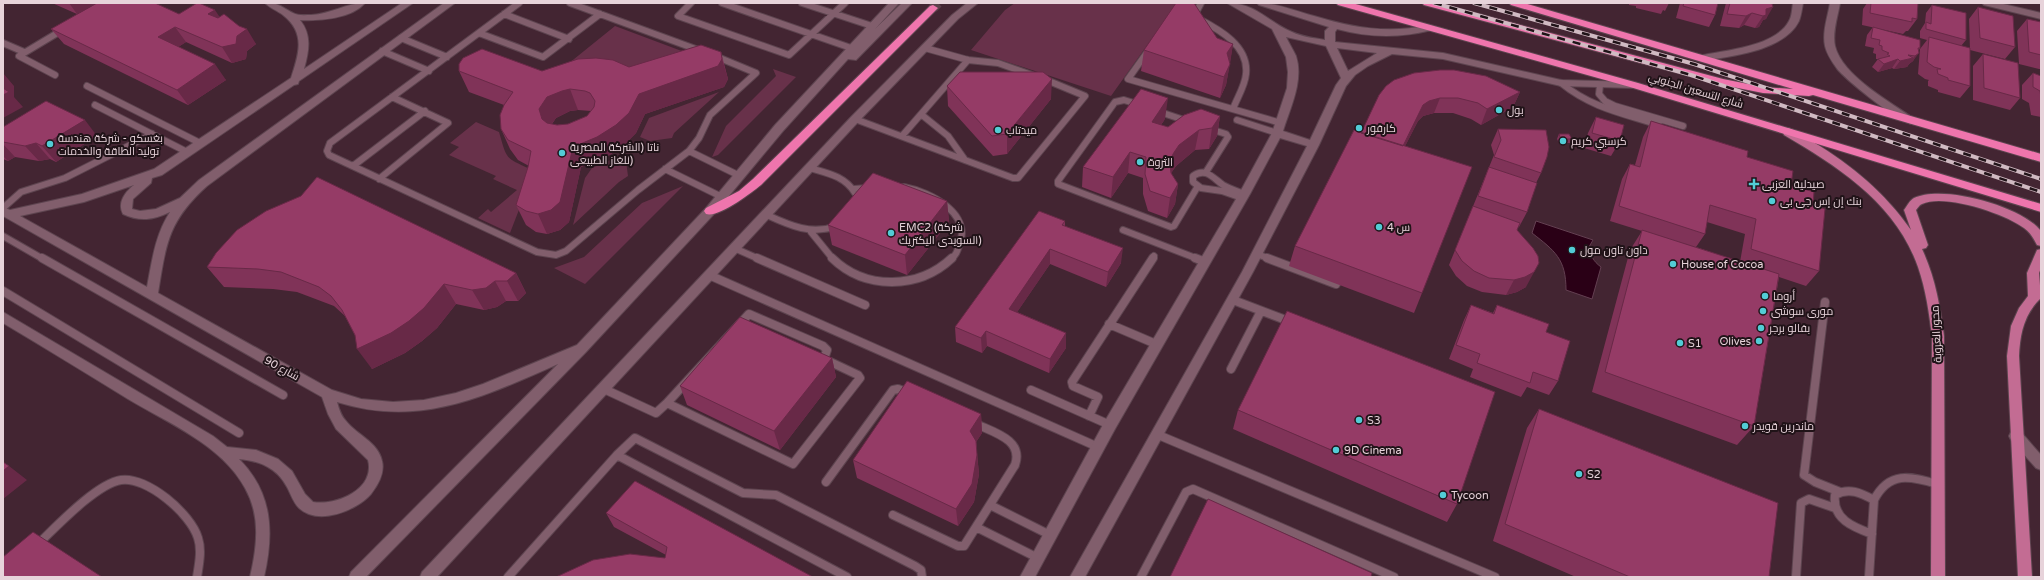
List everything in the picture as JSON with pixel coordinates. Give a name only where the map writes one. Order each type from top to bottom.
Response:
[{"type":"highway","name":"شارع التسعين الجنوبي","points":[[1341,3],[1634,85],[2041,208]]},
{"type":"highway","points":[[1427,3],[1730,84],[1782,93],[1818,92]]},
{"type":"highway","points":[[1514,3],[1818,92],[1912,122],[2041,158]]},
{"type":"highway","points":[[710,211],[742,194],[757,182],[933,8]]},
{"type":"main road","name":"محور العروبة","points":[[1786,131],[1818,148],[1871,190],[1900,220],[1911,236],[1926,266],[1935,302],[1938,330],[1938,577]]},
{"type":"main road","points":[[1926,266],[1923,248],[1910,210],[1913,203],[1928,197],[1957,198],[2013,216],[2032,228],[2041,242]]},
{"type":"main road","points":[[2025,577],[2016,436],[2014,342],[2017,325],[2025,310],[2038,294],[2033,273],[2041,253]]},
{"type":"street","points":[[270,3],[293,17],[301,29],[304,48],[303,60],[293,82]]},
{"type":"street","points":[[293,17],[321,18],[336,15],[360,3]]},
{"type":"street","points":[[185,199],[155,214],[143,216],[133,215],[127,211],[125,205],[128,198],[158,172],[408,3]]},
{"type":"street","points":[[152,295],[165,229],[170,218],[185,199],[203,183],[382,51],[450,3]]},
{"type":"street","points":[[356,577],[582,348],[710,211],[780,128],[832,72],[851,48],[894,3]]},
{"type":"street","points":[[832,72],[860,52],[907,3]]},
{"type":"street","points":[[427,577],[734,248],[767,215],[855,119],[925,48],[973,3]]},
{"type":"street","points":[[1232,3],[1252,12],[1277,29],[1299,38],[1330,44],[1443,56],[1561,83],[1634,85]]},
{"type":"street","points":[[1262,3],[1360,32],[1379,35],[1414,33],[1429,28]]},
{"type":"street","points":[[1703,58],[1761,46],[1776,39],[1788,30],[1794,22],[1798,3]]},
{"type":"street","points":[[1835,3],[1830,33],[1830,46],[1834,58],[1845,73],[1912,122]]},
{"type":"street","points":[[1988,3],[2025,8],[2041,16]]},
{"type":"street","points":[[1336,25],[1330,31],[1330,44],[1346,76]]},
{"type":"street","points":[[1027,577],[1110,425],[1243,196],[1279,128],[1292,88],[1293,72],[1291,57],[1277,29]]},
{"type":"street","points":[[1077,577],[1156,434],[1233,300],[1314,145],[1346,76],[1375,58],[1395,50]]},
{"type":"street","points":[[1279,128],[1314,145]]},
{"type":"street","points":[[5,211],[84,198],[158,172]]},
{"type":"street","name":"شارع 90","points":[[5,211],[328,394],[345,401],[364,406],[408,408],[431,405],[477,392],[582,348]]},
{"type":"street","points":[[3,318],[226,453],[241,468],[253,486],[260,507],[263,526],[263,547],[257,577]]},
{"type":"street","points":[[226,453],[255,455],[278,465],[286,473],[303,503],[310,507],[329,509],[351,501],[360,494],[374,477],[376,460],[372,453],[341,425],[331,405],[328,394]]},
{"type":"street","points":[[2016,436],[2041,464]]},
{"type":"lane","points":[[519,3],[330,143],[327,147],[329,155],[537,252],[556,255],[569,248],[689,151],[700,138],[710,115],[756,73],[749,68],[712,54]]},
{"type":"lane","points":[[570,3],[704,52]]},
{"type":"lane","points":[[691,3],[678,16],[786,55],[791,54],[845,3]]},
{"type":"lane","points":[[722,3],[851,48]]},
{"type":"lane","points":[[802,3],[872,26]]},
{"type":"lane","points":[[1201,3],[1191,15],[1231,38],[1241,51],[1246,66],[1246,75],[1232,109]]},
{"type":"lane","points":[[504,14],[569,39]]},
{"type":"lane","points":[[478,33],[539,57],[548,55],[600,14]]},
{"type":"lane","points":[[55,75],[19,57],[24,52],[70,26]]},
{"type":"lane","points":[[401,38],[447,57]]},
{"type":"lane","points":[[3,43],[24,52]]},
{"type":"lane","points":[[1151,46],[1128,79],[1232,109],[1279,128]]},
{"type":"lane","points":[[855,119],[1013,178],[1018,178],[1085,98],[1082,94],[998,63],[968,60],[925,48]]},
{"type":"lane","points":[[382,51],[429,70]]},
{"type":"lane","points":[[902,136],[922,115],[968,60]]},
{"type":"lane","points":[[1012,76],[1025,72]]},
{"type":"lane","points":[[955,75],[962,77]]},
{"type":"lane","points":[[1561,83],[1576,95],[1592,104],[1682,129],[1610,104],[1599,94],[1600,85]]},
{"type":"lane","points":[[87,86],[200,143]]},
{"type":"lane","points":[[379,179],[448,123],[447,120],[392,97]]},
{"type":"lane","points":[[1144,106],[1123,99],[1117,100],[1058,181],[1058,184],[1171,227],[1174,226],[1198,186]]},
{"type":"lane","points":[[94,105],[187,152]]},
{"type":"lane","points":[[1152,109],[1194,123]]},
{"type":"lane","points":[[353,166],[425,111]]},
{"type":"lane","points":[[922,115],[948,136],[965,160]]},
{"type":"lane","points":[[1237,120],[1279,128]]},
{"type":"lane","points":[[1201,126],[1226,134],[1228,137],[1206,172]]},
{"type":"lane","points":[[5,211],[21,192],[65,178],[152,134]]},
{"type":"lane","points":[[689,151],[740,176]]},
{"type":"lane","points":[[810,168],[844,180],[854,188],[857,202]]},
{"type":"lane","points":[[665,169],[722,197]]},
{"type":"lane","points":[[1199,172],[1206,172],[1225,186],[1243,196],[1198,186],[1193,182],[1193,176],[1199,172]]},
{"type":"lane","points":[[811,232],[827,253],[842,267],[859,276],[879,282],[900,284],[920,280],[939,272],[953,260],[961,246],[962,231],[957,217],[946,205],[932,195],[914,188],[893,186]]},
{"type":"lane","points":[[854,188],[877,187]]},
{"type":"lane","points":[[767,215],[792,227],[811,232],[830,229],[842,223]]},
{"type":"lane","points":[[1124,230],[1204,261]]},
{"type":"lane","points":[[3,236],[283,395]]},
{"type":"lane","points":[[734,248],[865,305]]},
{"type":"lane","points":[[1257,254],[1336,284]]},
{"type":"lane","points":[[1089,416],[1098,397],[1071,383],[1154,256]]},
{"type":"lane","points":[[709,275],[1098,447]]},
{"type":"lane","points":[[3,291],[239,433]]},
{"type":"lane","points":[[1233,300],[1297,324]]},
{"type":"lane","points":[[1825,302],[1804,475],[1809,479],[1840,492],[1855,491],[1874,500]]},
{"type":"lane","points":[[1231,369],[1261,311]]},
{"type":"lane","points":[[604,389],[656,413],[749,314],[823,346],[826,350],[824,359],[858,375],[860,378],[793,464],[788,464],[667,403]]},
{"type":"lane","points":[[1109,324],[1156,344]]},
{"type":"lane","points":[[826,482],[893,390],[901,390],[914,396]]},
{"type":"lane","points":[[1031,390],[1110,425]]},
{"type":"lane","points":[[893,515],[960,547],[964,546],[1017,460],[1017,449],[1009,440],[969,421]]},
{"type":"lane","points":[[1156,434],[1495,577]]},
{"type":"lane","points":[[508,577],[617,455],[635,438],[644,441],[743,493],[776,495],[915,566],[921,570],[922,577]]},
{"type":"lane","points":[[617,455],[847,577]]},
{"type":"lane","points":[[1869,577],[1874,500],[1878,490],[1892,479],[1916,478],[1938,484]]},
{"type":"lane","points":[[27,553],[93,496],[107,486],[122,480],[134,480],[145,485],[179,510],[196,532],[200,558],[197,577]]},
{"type":"lane","points":[[1141,577],[1188,490],[1193,490],[1394,577]]},
{"type":"lane","points":[[1840,492],[1835,495],[1833,501],[1835,508],[1845,522],[1872,534]]},
{"type":"lane","points":[[1796,577],[1801,503],[1809,499],[1835,508]]},
{"type":"lane","points":[[990,505],[1050,535]]},
{"type":"lane","points":[[976,527],[1038,558]]},
{"type":"shaded area","points":[[1015,3],[1177,3],[1111,96],[971,50],[1005,10]]},
{"type":"shaded area","points":[[615,26],[703,59],[628,81],[558,72]]},
{"type":"shaded area","points":[[773,69],[796,77],[718,155],[712,157],[726,126],[776,76]]},
{"type":"shaded area","points":[[719,92],[674,133],[672,138],[650,141],[640,137],[649,118]]},
{"type":"shaded area","points":[[476,122],[499,132],[505,152],[508,156],[515,162],[530,169],[527,189],[510,233],[478,218],[488,209],[491,212],[517,190],[493,179],[496,176],[449,155],[459,147],[450,143]]},
{"type":"shaded area","points":[[617,157],[626,161],[628,176],[619,182],[573,225],[585,178],[592,168]]},
{"type":"shaded area","points":[[683,186],[585,284],[554,268],[584,257],[642,203]]},
{"type":"shaded area","points":[[1536,221],[1593,240],[1589,247],[1594,260],[1601,267],[1592,299],[1566,290],[1564,271],[1558,257],[1547,245],[1532,233]]},
{"type":"building","points":[[97,3],[155,3],[179,14],[199,3],[215,10],[208,14],[218,18],[224,14],[239,26],[247,29],[237,36],[236,44],[222,47],[175,27],[158,37],[215,64],[177,90],[51,29]]},
{"type":"building","points":[[1176,3],[1194,3],[1217,38],[1233,44],[1227,53],[1230,64],[1224,77],[1144,50]]},
{"type":"building","points":[[1684,3],[1718,3],[1715,15],[1683,6]]},
{"type":"building","points":[[1730,3],[1773,3],[1773,7],[1766,9],[1766,15],[1763,16],[1752,13],[1746,16],[1727,14]]},
{"type":"building","points":[[1871,3],[1918,3],[1917,19],[1912,18],[1912,22],[1870,13]]},
{"type":"building","points":[[1932,5],[1966,13],[1966,40],[1926,29],[1926,22],[1931,24]]},
{"type":"building","points":[[1978,7],[2013,16],[2015,47],[1980,38]]},
{"type":"building","points":[[2027,19],[2041,22],[2041,55],[2029,52]]},
{"type":"building","points":[[1873,27],[1920,40],[1920,48],[1918,48],[1919,53],[1915,56],[1908,55],[1913,58],[1900,61],[1898,59],[1884,64],[1878,59],[1890,56],[1887,54],[1889,53],[1882,50],[1882,46],[1879,45],[1880,40],[1871,38]]},
{"type":"building","points":[[1929,37],[1970,48],[1970,86],[1948,80],[1948,78],[1938,74],[1937,69],[1941,69],[1934,67],[1927,62]]},
{"type":"building","points":[[701,45],[721,52],[722,59],[718,66],[639,94],[629,113],[616,125],[597,137],[573,147],[560,202],[551,210],[538,214],[526,211],[516,205],[528,167],[531,151],[508,140],[501,129],[500,115],[504,105],[513,92],[459,71],[459,64],[463,58],[482,49],[542,71],[578,59],[596,58],[613,60],[629,67]],"holes":[[[570,89],[590,93],[595,101],[594,107],[587,116],[568,124],[557,125],[547,123],[542,119],[539,109],[547,97]]]},
{"type":"building","points":[[1983,54],[2018,63],[2020,98],[1984,88]]},
{"type":"building","points":[[1454,70],[1486,76],[1520,92],[1487,109],[1478,103],[1458,98],[1440,98],[1429,101],[1423,105],[1403,146],[1361,133],[1379,95],[1386,86],[1394,80],[1414,73]]},
{"type":"building","points":[[960,72],[1043,72],[1052,79],[1007,134],[992,136],[947,86]]},
{"type":"building","points":[[2033,73],[2041,76],[2041,98],[2040,91],[2033,87]]},
{"type":"building","points":[[3,88],[9,92],[3,95]]},
{"type":"building","points":[[1141,89],[1168,98],[1152,122],[1168,127],[1184,115],[1201,109],[1220,116],[1212,128],[1199,130],[1179,145],[1173,154],[1170,163],[1171,173],[1178,184],[1170,198],[1150,191],[1145,174],[1146,157],[1130,152],[1113,177],[1083,167]]},
{"type":"building","points":[[46,101],[85,120],[42,146],[36,143],[25,146],[3,142],[3,127]]},
{"type":"building","points":[[1596,117],[1624,125],[1620,141],[1592,133]]},
{"type":"building","points":[[1651,121],[1748,151],[1747,157],[1793,171],[1791,185],[1814,192],[1813,205],[1825,209],[1819,271],[1751,249],[1756,219],[1710,205],[1705,234],[1619,206],[1630,164],[1640,167]]},
{"type":"building","points":[[1498,129],[1546,130],[1549,147],[1541,173],[1494,157],[1501,140]]},
{"type":"building","name":"س 4","points":[[1354,130],[1472,167],[1422,293],[1295,246]]},
{"type":"building","points":[[1559,134],[1569,134],[1572,139],[1561,139]]},
{"type":"building","points":[[1489,167],[1537,183],[1527,212],[1478,196]]},
{"type":"building","points":[[873,173],[947,201],[905,255],[828,225]]},
{"type":"building","points":[[317,177],[516,273],[507,281],[495,281],[486,288],[472,290],[444,284],[424,308],[409,321],[391,333],[357,349],[355,335],[342,310],[331,296],[319,287],[281,272],[258,269],[207,267],[216,253],[237,230],[266,211],[301,196]]},
{"type":"building","points":[[1473,206],[1520,223],[1517,230],[1538,256],[1539,263],[1534,272],[1525,277],[1514,280],[1489,278],[1474,271],[1462,261],[1455,250]]},
{"type":"building","points":[[1039,211],[1065,221],[1062,225],[1123,248],[1108,272],[1050,249],[1009,309],[1066,333],[1050,359],[986,331],[981,338],[955,327]]},
{"type":"building","name":"S1","points":[[1642,230],[1779,274],[1754,426],[1605,372]]},
{"type":"building","points":[[1471,305],[1494,314],[1497,305],[1549,324],[1546,332],[1570,341],[1558,381],[1533,372],[1530,383],[1477,363],[1480,354],[1456,345]]},
{"type":"building","name":"S3","points":[[1287,311],[1495,392],[1457,504],[1238,410]]},
{"type":"building","points":[[740,317],[832,358],[774,431],[680,386]]},
{"type":"building","points":[[907,381],[981,414],[970,431],[976,441],[977,455],[972,484],[956,509],[853,460]]},
{"type":"building","name":"S2","points":[[1539,409],[1778,503],[1769,577],[1630,577],[1505,524]]},
{"type":"building","points":[[3,462],[9,466],[3,471]]},
{"type":"building","points":[[635,481],[813,577],[556,577],[593,560],[630,554],[665,558],[667,547],[606,513]]},
{"type":"building","points":[[1208,499],[1372,573],[1371,577],[1170,577]]},
{"type":"building","points":[[33,532],[102,577],[3,577],[3,557]]},
{"type":"tunnel","points":[[933,8],[938,3]]},
{"type":"railway","points":[[1434,3],[1691,75],[2041,192]]},
{"type":"railway","points":[[1474,3],[1694,64],[2041,179]]},
{"type":"place","name":"بول","points":[[1499,110]]},
{"type":"place","name":"كارفور","points":[[1359,128]]},
{"type":"place","name":"ميدتاب","points":[[998,130]]},
{"type":"place","name":"كرسبي كريم","points":[[1563,141]]},
{"type":"place","name":"بغسكو - شركة هندسة توليد الطاقة والخدمات","points":[[50,144]]},
{"type":"place","name":"ناتا (الشركة المصرية للغاز الطبيعى)","points":[[562,153]]},
{"type":"place","name":"الثروة","points":[[1140,162]]},
{"type":"place","name":"صيدلية العزبى","points":[[1754,184]]},
{"type":"place","name":"بنك إن إس جى بى","points":[[1772,201]]},
{"type":"place","name":"س 4","points":[[1379,227]]},
{"type":"place","name":"EMC2 (شركة السويدى اليكتريك)","points":[[891,233]]},
{"type":"place","name":"داون تاون مول","points":[[1572,250]]},
{"type":"place","name":"House of Cocoa","points":[[1673,264]]},
{"type":"place","name":"أروما","points":[[1765,296]]},
{"type":"place","name":"مورى سوشى","points":[[1763,311]]},
{"type":"place","name":"بفالو برجر","points":[[1761,328]]},
{"type":"place","name":"Olives","points":[[1759,341]]},
{"type":"place","name":"S1","points":[[1680,343]]},
{"type":"place","name":"S3","points":[[1359,420]]},
{"type":"place","name":"ماندرين قويدر","points":[[1745,426]]},
{"type":"place","name":"9D Cinema","points":[[1336,450]]},
{"type":"place","name":"S2","points":[[1579,474]]},
{"type":"place","name":"Tycoon","points":[[1443,495]]}]
